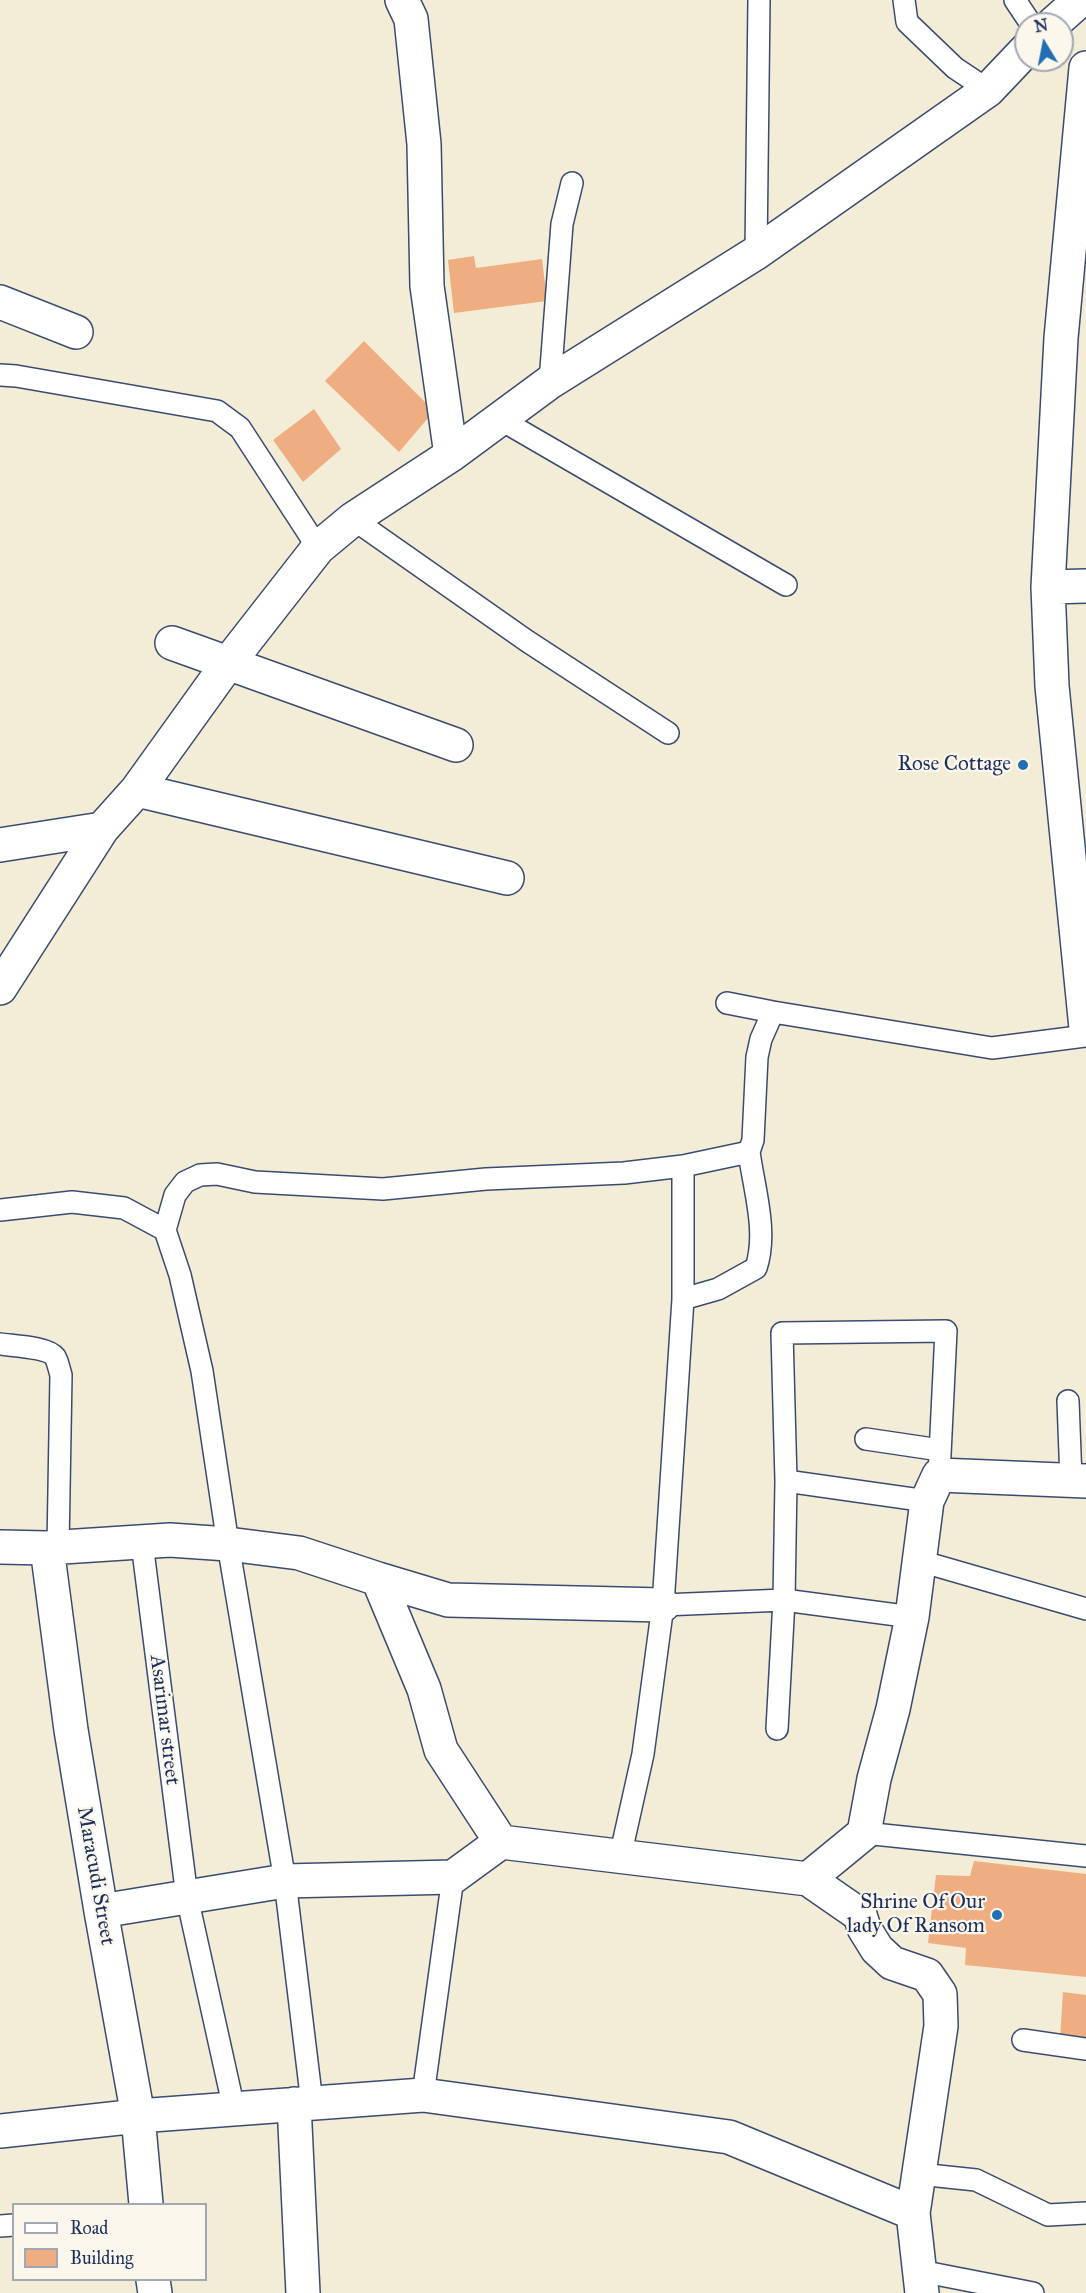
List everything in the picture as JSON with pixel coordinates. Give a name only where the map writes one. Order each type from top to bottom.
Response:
[{"type":"street","points":[[402,0],[411,18],[424,144],[427,286],[451,455]]},
{"type":"street","points":[[1066,12],[1080,0]]},
{"type":"street","points":[[4,977],[102,829],[137,790],[229,662],[318,548],[354,519],[451,455],[498,418],[550,382],[756,252],[988,90],[1014,63]]},
{"type":"street","points":[[1086,68],[1061,338],[1048,587],[1052,686],[1086,1028]]},
{"type":"street","points":[[0,302],[76,332]]},
{"type":"street","points":[[1048,587],[1086,586]]},
{"type":"street","points":[[172,643],[456,745]]},
{"type":"street","points":[[137,790],[507,878]]},
{"type":"street","points":[[0,845],[102,829]]},
{"type":"street","points":[[808,1879],[864,1833],[874,1779],[893,1710],[912,1617],[936,1475],[1078,1481]]},
{"type":"street","points":[[0,1547],[53,1547],[170,1540],[228,1544],[299,1552],[448,1600],[663,1605]]},
{"type":"street","name":"Maracudi Street","points":[[53,1547],[71,1730],[100,1911],[138,2116],[146,2203]]},
{"type":"street","points":[[378,1579],[424,1689],[441,1750],[501,1842]]},
{"type":"street","points":[[100,1911],[285,1881],[453,1877],[501,1842],[808,1879],[860,1915],[864,1928],[877,1949],[892,1963],[927,1975],[940,1994],[941,2026],[913,2213],[921,2282]]},
{"type":"street","points":[[0,2131],[138,2116],[423,2095],[729,2137],[913,2213]]},
{"type":"street","points":[[303,2104],[303,2293]]},
{"type":"lane","points":[[756,252],[759,0]]},
{"type":"lane","points":[[903,0],[907,22],[955,68],[988,90]]},
{"type":"lane","points":[[550,382],[562,225],[572,183]]},
{"type":"lane","points":[[0,375],[16,375],[217,411],[240,428],[318,548]]},
{"type":"lane","points":[[498,418],[786,585]]},
{"type":"lane","points":[[354,519],[527,641],[668,733]]},
{"type":"lane","points":[[727,1003],[992,1048],[1086,1036]]},
{"type":"lane","points":[[684,1299],[718,1289],[756,1268],[761,1252],[761,1236],[748,1152],[753,1140],[757,1057],[761,1039],[773,1012]]},
{"type":"lane","points":[[303,2104],[285,1881],[228,1544],[202,1371],[180,1275],[165,1230],[175,1195],[185,1182],[200,1175],[218,1174],[255,1182],[383,1189],[486,1179],[624,1173],[683,1166],[748,1152]]},
{"type":"lane","points":[[620,1857],[643,1754],[663,1605],[670,1473],[684,1299],[683,1166]]},
{"type":"lane","points":[[0,1210],[72,1202],[124,1208],[165,1230]]},
{"type":"lane","points":[[777,1730],[786,1481],[782,1333],[946,1331],[936,1475]]},
{"type":"lane","points":[[0,1344],[43,1350],[53,1354],[58,1363],[61,1375],[53,1547]]},
{"type":"lane","points":[[1068,1401],[1078,1481]]},
{"type":"lane","points":[[866,1439],[936,1475]]},
{"type":"lane","points":[[786,1481],[936,1475]]},
{"type":"lane","name":"Asarimar street","points":[[142,1543],[187,1897],[234,2109]]},
{"type":"lane","points":[[920,1561],[1086,1609]]},
{"type":"lane","points":[[663,1605],[783,1600],[912,1617]]},
{"type":"lane","points":[[864,1833],[1086,1856]]},
{"type":"lane","points":[[423,2095],[453,1877]]},
{"type":"lane","points":[[1023,2040],[1086,2049]]},
{"type":"lane","points":[[919,2174],[976,2180],[1048,2215],[1086,2213]]},
{"type":"lane","points":[[921,2282],[1033,2293]]},
{"type":"building","points":[[474,256],[476,268],[542,259],[547,301],[454,313],[448,260]]},
{"type":"building","points":[[364,341],[434,411],[399,452],[325,381]]},
{"type":"building","points":[[314,409],[341,449],[303,482],[273,440]]},
{"type":"building","name":"Shrine Of Our lady Of Ransom","points":[[974,1861],[1086,1874],[1086,1977],[965,1965],[966,1948],[928,1943],[936,1875],[970,1876]]},
{"type":"building","points":[[1063,1992],[1086,1995],[1086,2042],[1060,2039]]},
{"type":"place","name":"Rose Cottage","points":[[1023,765]]},
{"type":"place","name":"Shrine Of Our lady Of Ransom","points":[[997,1915]]}]
